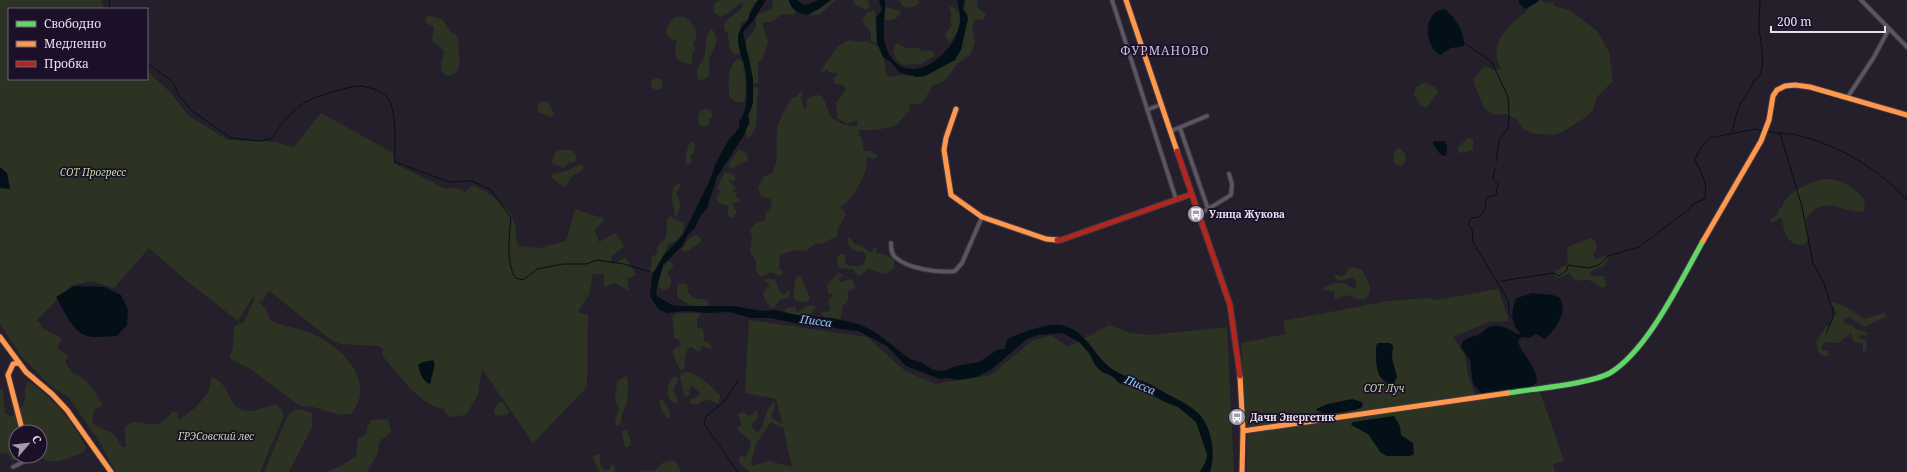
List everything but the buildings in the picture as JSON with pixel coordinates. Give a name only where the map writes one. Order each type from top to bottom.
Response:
[{"type":"street","points":[[1112,0],[1176,199]]},
{"type":"street","points":[[1126,0],[1232,316],[1243,431],[1242,472]]},
{"type":"street","points":[[1861,0],[1907,47]]},
{"type":"street","points":[[1847,98],[1874,58],[1889,29]]},
{"type":"street","points":[[1243,431],[1461,401],[1588,380],[1609,373],[1629,357],[1657,321],[1761,141],[1768,124],[1774,92],[1782,87],[1794,85],[1810,87],[1907,115]]},
{"type":"street","points":[[1147,110],[1162,104]]},
{"type":"street","points":[[956,109],[946,138],[944,150],[951,195],[982,217],[1046,239],[1061,240],[1192,194]]},
{"type":"street","points":[[1171,131],[1207,116]]},
{"type":"street","points":[[1180,128],[1208,209]]},
{"type":"street","points":[[1199,214],[1231,196],[1232,184],[1229,174]]},
{"type":"street","points":[[891,243],[894,256],[902,261],[923,269],[942,272],[955,271],[962,263],[982,217]]},
{"type":"street","points":[[0,337],[18,363],[67,410],[111,472]]},
{"type":"street","points":[[18,363],[13,364],[8,375],[21,424]]},
{"type":"street","points":[[13,467],[19,464]]},
{"type":"green space","name":"СОТ Прогресс","points":[[0,0],[101,0],[104,8],[8,8],[8,80],[148,80],[148,72],[169,91],[189,116],[228,140],[275,142],[294,147],[321,113],[393,153],[394,163],[446,189],[453,187],[465,192],[473,185],[492,196],[509,212],[515,225],[519,246],[539,248],[566,241],[575,209],[605,219],[595,230],[599,242],[616,233],[624,246],[611,257],[613,264],[626,257],[636,275],[627,279],[629,291],[615,283],[604,287],[604,274],[593,274],[589,295],[578,312],[588,315],[587,387],[533,443],[482,369],[478,395],[466,415],[448,417],[444,409],[435,407],[418,396],[410,388],[382,355],[383,348],[379,346],[340,344],[330,339],[269,291],[262,302],[257,299],[266,309],[270,320],[308,332],[332,345],[352,365],[358,377],[360,389],[358,401],[351,414],[340,415],[313,407],[300,406],[252,370],[229,358],[233,349],[234,326],[244,322],[255,298],[253,297],[238,321],[187,281],[149,248],[114,288],[91,281],[71,286],[36,321],[39,322],[42,328],[62,338],[57,348],[69,356],[65,362],[72,372],[90,384],[103,405],[94,410],[92,422],[112,433],[122,447],[126,447],[125,428],[132,422],[158,424],[172,412],[177,412],[179,420],[196,407],[208,393],[212,377],[223,386],[237,407],[241,410],[254,410],[277,404],[283,413],[283,418],[260,472],[116,472],[98,440],[69,398],[50,385],[21,356],[0,324]]},
{"type":"green space","points":[[721,0],[763,0],[756,3],[754,2],[749,12],[750,18],[748,22],[741,22],[740,53],[735,55],[730,49],[728,34],[724,27],[727,21],[742,7],[743,4],[741,3],[720,17],[714,12],[713,7],[716,2]]},
{"type":"green space","points":[[772,0],[788,0],[796,12],[794,14],[781,15],[771,22],[762,23],[768,42],[763,58],[758,63],[758,82],[755,84],[753,83],[750,60],[745,45],[746,40],[756,26],[755,16],[771,9],[773,5]]},
{"type":"green space","points":[[828,0],[836,0],[819,15],[811,15],[811,13]]},
{"type":"green space","points":[[854,0],[868,0],[870,7],[866,10],[854,4]]},
{"type":"green space","points":[[899,0],[919,0],[919,3],[911,8],[907,8],[902,6]]},
{"type":"green space","points":[[965,0],[977,0],[978,8],[986,14],[983,20],[976,19],[972,25],[975,43],[970,55],[957,64],[945,81],[931,86],[931,90],[922,103],[909,105],[910,110],[895,126],[876,130],[858,130],[862,139],[864,151],[871,151],[878,156],[874,159],[866,157],[867,163],[863,178],[850,199],[840,208],[844,210],[846,215],[838,228],[837,236],[823,243],[814,244],[806,251],[796,250],[780,255],[779,268],[783,271],[783,274],[778,275],[771,272],[761,277],[756,271],[756,261],[750,252],[752,237],[750,230],[756,223],[765,221],[766,213],[772,206],[770,199],[761,196],[758,189],[763,177],[772,173],[776,164],[777,129],[791,98],[796,97],[801,91],[803,93],[801,97],[804,109],[806,109],[807,99],[818,95],[824,100],[828,112],[832,118],[849,126],[858,125],[857,120],[848,124],[837,118],[836,103],[846,89],[843,85],[835,84],[834,79],[838,73],[828,72],[828,68],[823,73],[820,72],[837,47],[849,40],[859,42],[867,41],[879,47],[883,56],[887,76],[910,76],[939,62],[965,28]]},
{"type":"green space","points":[[1542,0],[1546,3],[1553,2],[1554,6],[1569,10],[1597,31],[1609,52],[1613,81],[1597,97],[1593,110],[1586,117],[1562,132],[1554,135],[1535,134],[1523,129],[1515,118],[1505,114],[1494,115],[1485,109],[1474,84],[1474,79],[1483,67],[1489,67],[1493,70],[1501,69],[1496,55],[1498,43],[1501,37],[1505,31],[1532,5]]},
{"type":"green space","points":[[951,6],[956,8],[956,12],[958,12],[960,19],[957,33],[949,42],[945,35],[952,25],[949,8]]},
{"type":"green space","points":[[887,7],[900,11],[901,13],[898,17],[885,20],[883,19],[881,12]]},
{"type":"green space","points":[[875,11],[879,45],[871,41],[871,33],[862,21],[867,12]]},
{"type":"green space","points":[[429,16],[442,19],[451,32],[457,36],[459,66],[455,74],[447,76],[442,71],[441,65],[444,51],[432,40],[434,27],[425,22],[426,17]]},
{"type":"green space","points":[[675,17],[685,17],[691,22],[695,29],[696,37],[693,44],[695,50],[692,55],[692,63],[690,64],[677,59],[675,49],[677,41],[670,38],[667,33],[668,25]]},
{"type":"green space","points":[[712,29],[715,34],[716,42],[709,60],[709,73],[707,78],[699,80],[697,75],[698,68],[705,53],[707,36]]},
{"type":"green space","points":[[897,43],[906,48],[917,48],[924,51],[931,50],[935,54],[921,64],[903,65],[894,55],[894,49]]},
{"type":"green space","points":[[739,59],[743,62],[745,83],[743,102],[737,102],[729,96],[730,70],[735,61]]},
{"type":"green space","points":[[655,78],[659,78],[663,84],[659,90],[655,90],[651,86],[651,82]]},
{"type":"green space","points":[[1425,82],[1436,88],[1438,92],[1429,105],[1425,108],[1421,106],[1414,95],[1416,87]]},
{"type":"green space","points":[[754,86],[758,88],[759,91],[757,99],[756,126],[752,134],[749,137],[746,137],[746,129],[750,123],[749,115],[752,108]]},
{"type":"green space","points":[[542,101],[548,102],[554,113],[552,118],[538,112],[538,104]]},
{"type":"green space","points":[[706,109],[711,111],[713,116],[709,120],[709,125],[701,127],[698,121],[698,116],[701,110]]},
{"type":"green space","points":[[1468,138],[1473,139],[1473,150],[1460,153],[1458,152],[1458,147]]},
{"type":"green space","points":[[691,141],[695,144],[694,152],[690,157],[692,161],[688,165],[685,161],[688,146]]},
{"type":"green space","points":[[1397,148],[1402,149],[1406,156],[1405,163],[1401,166],[1396,164],[1394,161],[1394,152]]},
{"type":"green space","points":[[739,149],[747,154],[748,160],[730,169],[729,164]]},
{"type":"green space","points":[[559,150],[572,150],[576,156],[575,162],[569,163],[564,168],[552,163],[555,153]]},
{"type":"green space","points":[[581,164],[583,166],[583,170],[573,175],[566,186],[563,187],[551,177],[551,174],[566,171]]},
{"type":"green space","points":[[725,172],[735,175],[735,180],[733,181],[727,179],[736,188],[735,190],[731,191],[736,193],[736,196],[740,199],[739,202],[734,203],[733,205],[737,212],[732,218],[728,216],[728,206],[719,203],[716,199],[720,192],[717,188]]},
{"type":"green space","points":[[1822,179],[1840,181],[1851,187],[1864,199],[1865,210],[1860,212],[1831,206],[1819,208],[1812,212],[1806,219],[1808,240],[1805,244],[1799,245],[1791,241],[1785,233],[1782,218],[1779,218],[1773,223],[1770,219],[1777,215],[1779,208],[1782,208],[1787,198],[1792,193],[1804,186]]},
{"type":"green space","points":[[678,183],[681,186],[676,193],[681,205],[677,217],[675,216],[672,194]]},
{"type":"green space","points":[[670,216],[678,221],[684,222],[683,233],[676,241],[668,245],[663,258],[651,275],[649,272],[652,265],[651,258],[657,253],[658,245],[666,238],[667,220]]},
{"type":"green space","points":[[696,235],[701,238],[701,242],[688,251],[683,251],[682,249],[688,240]]},
{"type":"green space","points":[[850,238],[854,244],[862,246],[870,252],[872,252],[874,248],[877,249],[875,253],[885,254],[894,260],[894,268],[886,274],[868,269],[859,277],[852,269],[839,268],[836,258],[841,254],[846,255],[845,263],[849,266],[862,266],[866,259],[864,252],[851,248],[847,240]]},
{"type":"green space","points":[[1591,238],[1595,241],[1597,248],[1593,255],[1596,259],[1610,254],[1605,266],[1593,270],[1589,274],[1591,276],[1604,276],[1607,285],[1602,288],[1590,281],[1576,281],[1569,273],[1560,278],[1555,277],[1555,271],[1567,265],[1567,251],[1569,246]]},
{"type":"green space","points":[[669,261],[673,265],[673,267],[667,272],[671,278],[671,286],[667,289],[661,290],[658,283],[663,266]]},
{"type":"green space","points":[[1355,267],[1362,270],[1368,281],[1370,292],[1366,299],[1362,300],[1346,295],[1337,299],[1334,298],[1334,291],[1323,290],[1323,288],[1335,283],[1345,283],[1354,289],[1356,287],[1356,282],[1353,278],[1339,280],[1334,277],[1336,274],[1338,276],[1343,276],[1350,268]]},
{"type":"green space","points":[[839,272],[843,275],[838,279],[839,281],[841,282],[851,279],[853,280],[855,287],[848,292],[848,300],[843,306],[840,320],[824,318],[821,314],[822,312],[830,311],[828,301],[833,295],[828,293],[827,285]]},
{"type":"green space","points":[[798,276],[801,276],[810,298],[808,302],[797,301],[793,298],[795,280]]},
{"type":"green space","points":[[769,278],[776,281],[779,291],[783,295],[788,290],[790,291],[789,298],[779,300],[774,308],[769,306],[763,295],[764,291],[770,286],[764,280]]},
{"type":"green space","points":[[679,283],[687,284],[688,293],[694,298],[707,300],[709,305],[705,307],[696,307],[683,301],[677,296],[677,288]]},
{"type":"green space","name":"СОТ Луч","points":[[1498,289],[1509,321],[1489,322],[1453,337],[1465,356],[1468,374],[1477,400],[1540,392],[1564,461],[1553,464],[1555,472],[1247,472],[1247,435],[1241,343],[1286,334],[1283,321],[1388,301],[1427,298],[1436,300]]},
{"type":"green space","points":[[1832,302],[1845,307],[1866,319],[1883,313],[1886,314],[1885,317],[1864,327],[1849,317],[1844,319],[1845,324],[1850,324],[1856,329],[1867,332],[1867,336],[1862,335],[1858,338],[1867,340],[1866,351],[1863,352],[1863,344],[1853,341],[1851,332],[1839,343],[1827,342],[1823,345],[1821,348],[1822,350],[1829,351],[1828,356],[1823,356],[1819,353],[1816,341],[1826,327],[1830,325],[1833,317],[1837,314],[1830,304]]},
{"type":"green space","points":[[809,305],[815,306],[815,309],[809,316],[785,314],[785,309],[795,306],[797,312]]},
{"type":"green space","points":[[678,313],[699,313],[701,315],[697,319],[697,328],[703,329],[704,340],[712,346],[711,349],[702,346],[700,351],[697,351],[691,347],[687,350],[684,362],[685,367],[682,371],[676,362],[673,352],[674,349],[681,344],[679,340],[674,338],[673,316]]},
{"type":"green space","points":[[749,320],[867,337],[905,371],[935,384],[991,375],[1032,341],[1051,335],[1068,347],[1109,325],[1131,333],[1151,335],[1227,327],[1234,472],[750,472],[739,463],[739,458],[741,456],[746,457],[751,445],[750,442],[738,431],[737,428],[741,425],[738,414],[743,412],[749,416],[757,410],[758,418],[751,425],[757,433],[762,426],[771,404],[775,402],[775,407],[771,417],[782,424],[776,399],[745,393]],"holes":[[[771,422],[783,427],[792,467],[769,461],[753,466],[751,464],[756,444]]]},
{"type":"green space","points":[[686,372],[700,377],[720,395],[719,403],[717,404],[710,400],[703,401],[696,405],[691,404],[690,399],[697,397],[700,393],[692,386],[690,387],[689,395],[684,395],[680,377],[681,374]]},
{"type":"green space","points":[[626,376],[628,383],[627,404],[623,411],[620,425],[616,426],[615,421],[619,409],[615,399],[617,381]]},
{"type":"green space","points":[[675,376],[679,379],[673,389],[678,401],[677,404],[673,402],[667,391],[669,383]]},
{"type":"green space","points":[[28,381],[54,402],[75,428],[86,447],[84,452],[67,459],[49,461],[48,424],[8,424],[8,454],[7,453],[0,454],[0,390],[3,389],[5,413],[11,417],[23,404],[25,399],[25,389]]},
{"type":"green space","points":[[662,399],[669,410],[670,419],[665,416],[662,411],[660,400]]},
{"type":"green space","points":[[499,402],[503,402],[509,412],[507,415],[498,416],[494,413],[495,407]]},
{"type":"green space","name":"ГРЭСовский лес","points":[[295,409],[312,413],[312,427],[289,472],[264,472],[288,415]]},
{"type":"green space","points":[[388,419],[391,432],[379,442],[378,453],[367,472],[327,472],[341,466],[356,456],[358,438],[367,434],[367,427],[371,420]]},
{"type":"green space","points":[[627,430],[630,438],[631,445],[627,447],[625,447],[622,432]]},
{"type":"green space","points":[[596,454],[600,455],[600,463],[604,470],[609,470],[611,465],[613,465],[615,467],[615,472],[600,472],[593,458]]},
{"type":"green space","points":[[672,460],[676,462],[681,472],[639,472],[643,470],[654,471],[664,462]]},
{"type":"water","name":"Писса","points":[[758,0],[766,0],[753,21],[743,32],[753,79],[753,103],[748,115],[749,122],[744,135],[717,177],[707,208],[699,218],[695,228],[687,236],[683,245],[663,265],[656,291],[657,296],[672,305],[734,306],[762,311],[775,310],[797,315],[831,318],[859,324],[875,332],[910,359],[923,363],[933,370],[944,371],[956,366],[979,362],[997,350],[1005,349],[1007,339],[1036,328],[1051,325],[1065,326],[1080,334],[1100,358],[1112,369],[1151,385],[1187,404],[1197,412],[1206,424],[1211,440],[1213,457],[1210,472],[1200,472],[1206,461],[1207,454],[1196,422],[1178,407],[1142,390],[1119,383],[1112,376],[1102,372],[1095,365],[1089,353],[1079,342],[1062,333],[1038,335],[1027,339],[992,369],[977,377],[958,380],[948,378],[940,379],[906,366],[887,346],[858,331],[840,329],[817,323],[800,324],[770,318],[751,318],[729,312],[707,313],[686,311],[667,313],[658,309],[650,296],[652,276],[663,256],[683,235],[710,180],[715,165],[728,141],[739,128],[739,122],[746,105],[747,87],[738,36]]},
{"type":"water","points":[[789,0],[797,0],[805,5],[818,0],[831,0],[819,9],[807,15],[801,14],[791,6]]},
{"type":"water","points":[[879,0],[885,0],[884,40],[888,52],[896,63],[906,68],[917,69],[928,65],[948,49],[955,38],[960,24],[960,14],[957,0],[965,0],[962,9],[967,14],[968,19],[961,50],[955,60],[925,76],[917,77],[899,72],[891,62],[883,57],[877,43],[876,18],[882,10]]},
{"type":"water","points":[[1519,0],[1539,0],[1525,9],[1519,3]]},
{"type":"water","points":[[1445,9],[1459,26],[1463,36],[1464,46],[1451,48],[1440,55],[1434,50],[1431,44],[1428,37],[1428,29],[1429,22],[1433,16],[1438,11]]},
{"type":"water","points":[[1434,141],[1444,141],[1447,146],[1446,155],[1444,156],[1440,154],[1433,144]]},
{"type":"water","points":[[0,167],[7,173],[10,189],[0,188]]},
{"type":"water","points":[[74,286],[105,287],[121,295],[128,309],[127,325],[117,336],[89,336],[76,329],[68,319],[56,297]]},
{"type":"water","points":[[1532,293],[1553,295],[1560,298],[1563,309],[1557,325],[1545,339],[1536,334],[1529,338],[1522,337],[1518,340],[1521,349],[1534,370],[1537,381],[1532,387],[1482,394],[1473,384],[1470,360],[1461,347],[1463,341],[1467,338],[1478,335],[1493,326],[1504,328],[1519,335],[1520,333],[1513,321],[1513,307],[1517,298]]},
{"type":"water","points":[[1378,343],[1390,343],[1393,346],[1392,358],[1397,377],[1393,384],[1382,379],[1377,370],[1376,346]]},
{"type":"water","points":[[433,360],[434,368],[431,382],[429,384],[423,378],[418,365],[423,362]]},
{"type":"water","points":[[1352,399],[1362,402],[1363,405],[1361,408],[1331,413],[1319,412],[1316,409],[1328,404]]},
{"type":"water","points":[[1394,416],[1400,426],[1401,435],[1413,443],[1414,454],[1410,456],[1387,456],[1381,453],[1368,434],[1351,425],[1353,422]]},
{"type":"waterway","points":[[109,8],[110,0]]},
{"type":"waterway","points":[[1732,132],[1740,105],[1751,88],[1754,79],[1759,77],[1761,71],[1763,57],[1759,30],[1760,0]]},
{"type":"waterway","points":[[1464,43],[1492,62],[1508,97],[1508,128],[1499,140],[1496,162]]},
{"type":"waterway","points":[[148,64],[173,82],[179,96],[192,111],[231,138],[259,141],[271,139],[284,120],[292,112],[312,99],[346,88],[359,86],[378,91],[387,97],[393,111],[395,128],[395,162],[449,182],[472,181],[491,190],[511,218],[509,257],[515,278],[523,280],[537,269],[563,264],[586,264],[597,260],[624,264],[654,273]]},
{"type":"waterway","points":[[1501,281],[1554,273],[1559,276],[1567,270],[1568,265],[1588,268],[1599,265],[1608,256],[1639,247],[1688,210],[1693,204],[1704,199],[1706,189],[1705,184],[1695,160],[1699,150],[1709,138],[1756,129],[1763,131]]},
{"type":"waterway","points":[[1766,131],[1797,135],[1828,145],[1843,152],[1883,177],[1907,200]]},
{"type":"waterway","points":[[1780,133],[1802,207],[1813,263],[1824,283],[1833,308],[1833,317],[1826,334]]},
{"type":"waterway","points":[[1495,168],[1493,179],[1498,184],[1496,195],[1488,197],[1485,201],[1486,208],[1479,217],[1471,218],[1468,224],[1472,229],[1473,242],[1508,300],[1509,312],[1514,320]]},
{"type":"waterway","points":[[738,380],[724,402],[706,416],[704,424],[738,472]]},
{"type":"traffic: fast","points":[[1508,393],[1560,386],[1601,377],[1610,373],[1624,362],[1650,331],[1674,294],[1703,241]]},
{"type":"traffic: slow","points":[[1126,0],[1177,151]]},
{"type":"traffic: slow","points":[[1703,241],[1761,141],[1769,120],[1773,96],[1777,90],[1785,86],[1795,85],[1810,87],[1907,115]]},
{"type":"traffic: slow","points":[[956,109],[946,138],[944,150],[951,195],[982,217],[1046,239],[1057,240]]},
{"type":"traffic: slow","points":[[0,337],[26,372],[52,394],[67,410],[111,472]]},
{"type":"traffic: slow","points":[[18,363],[13,364],[8,375],[21,424]]},
{"type":"traffic: slow","points":[[1240,376],[1243,430],[1242,472]]},
{"type":"traffic: slow","points":[[1243,431],[1508,393]]},
{"type":"traffic: jam","points":[[1177,151],[1230,305],[1240,376]]},
{"type":"traffic: jam","points":[[1057,240],[1061,240],[1192,194]]},
{"type":"place","name":"Улица Жукова","points":[[1196,214]]},
{"type":"place","name":"Дачи Энергетик","points":[[1237,417]]},
{"type":"district","name":"ФУРМАНОВО","points":[[1165,51]]}]
